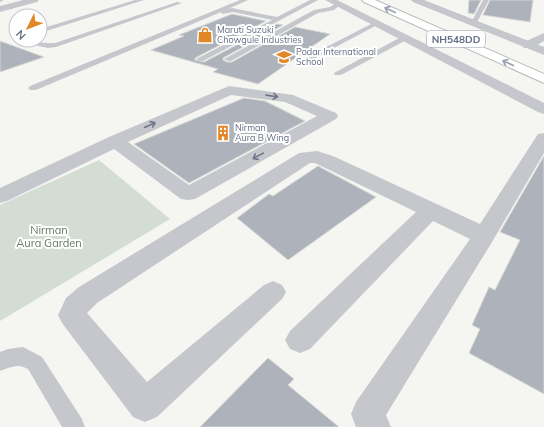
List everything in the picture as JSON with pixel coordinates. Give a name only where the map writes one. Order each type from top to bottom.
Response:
[{"type":"highway","name":"NH548DD","points":[[367,0],[544,79]]},
{"type":"highway","name":"NH548DD","points":[[403,3],[526,50]]},
{"type":"street","points":[[0,9],[34,0]]},
{"type":"street","points":[[416,0],[474,23],[526,50],[544,51]]},
{"type":"street","points":[[334,2],[544,109]]},
{"type":"street","points":[[526,50],[544,36]]},
{"type":"street","points":[[0,196],[115,141],[229,90],[288,98],[330,116],[188,194],[115,141]]},
{"type":"street","points":[[374,427],[368,414],[484,236],[544,138]]},
{"type":"street","points":[[273,292],[145,405],[72,315],[76,306],[88,295],[306,157],[317,157],[326,160],[484,236]]},
{"type":"street","points":[[300,340],[431,210]]},
{"type":"lane","points":[[102,7],[123,0]]},
{"type":"lane","points":[[48,29],[141,0]]},
{"type":"lane","points":[[33,88],[245,0]]},
{"type":"lane","points":[[200,59],[316,0]]},
{"type":"lane","points":[[474,23],[486,0]]},
{"type":"lane","points":[[228,59],[316,11],[332,9],[334,2]]},
{"type":"lane","points":[[48,46],[56,45],[179,3]]},
{"type":"lane","points":[[141,49],[230,10],[279,19]]},
{"type":"lane","points":[[301,62],[377,23]]},
{"type":"lane","points":[[338,73],[406,38]]},
{"type":"lane","points":[[0,362],[8,358],[23,356],[35,363],[74,427]]},
{"type":"green space","name":"Nirman Aura Garden","points":[[99,160],[170,219],[0,321],[0,205]]},
{"type":"building","points":[[469,0],[481,0],[474,14],[468,13]]},
{"type":"building","points":[[490,0],[533,0],[530,22],[483,15]]},
{"type":"building","points":[[232,14],[266,21],[195,58],[195,60],[204,62],[277,24],[283,25],[223,58],[223,60],[232,62],[295,27],[330,34],[258,84],[213,72],[218,69],[151,50],[184,36],[179,35]]},
{"type":"building","points":[[0,41],[8,44],[8,48],[19,48],[44,57],[0,72]]},
{"type":"building","name":"Nirman Aura B Wing","points":[[244,98],[265,101],[305,121],[189,183],[134,144]]},
{"type":"building","points":[[544,156],[544,394],[469,353],[480,329],[472,325],[489,287],[495,290],[520,240],[500,232]]},
{"type":"building","points":[[318,166],[376,197],[288,260],[237,218],[269,194],[273,196]]},
{"type":"building","points":[[268,358],[294,379],[288,385],[339,427],[200,427]]},
{"type":"place","name":"Maruti Suzuki Chowgule Industries","points":[[205,35]]},
{"type":"place","name":"Podar International School","points":[[284,57]]},
{"type":"place","name":"Nirman Aura B Wing","points":[[223,133]]}]
